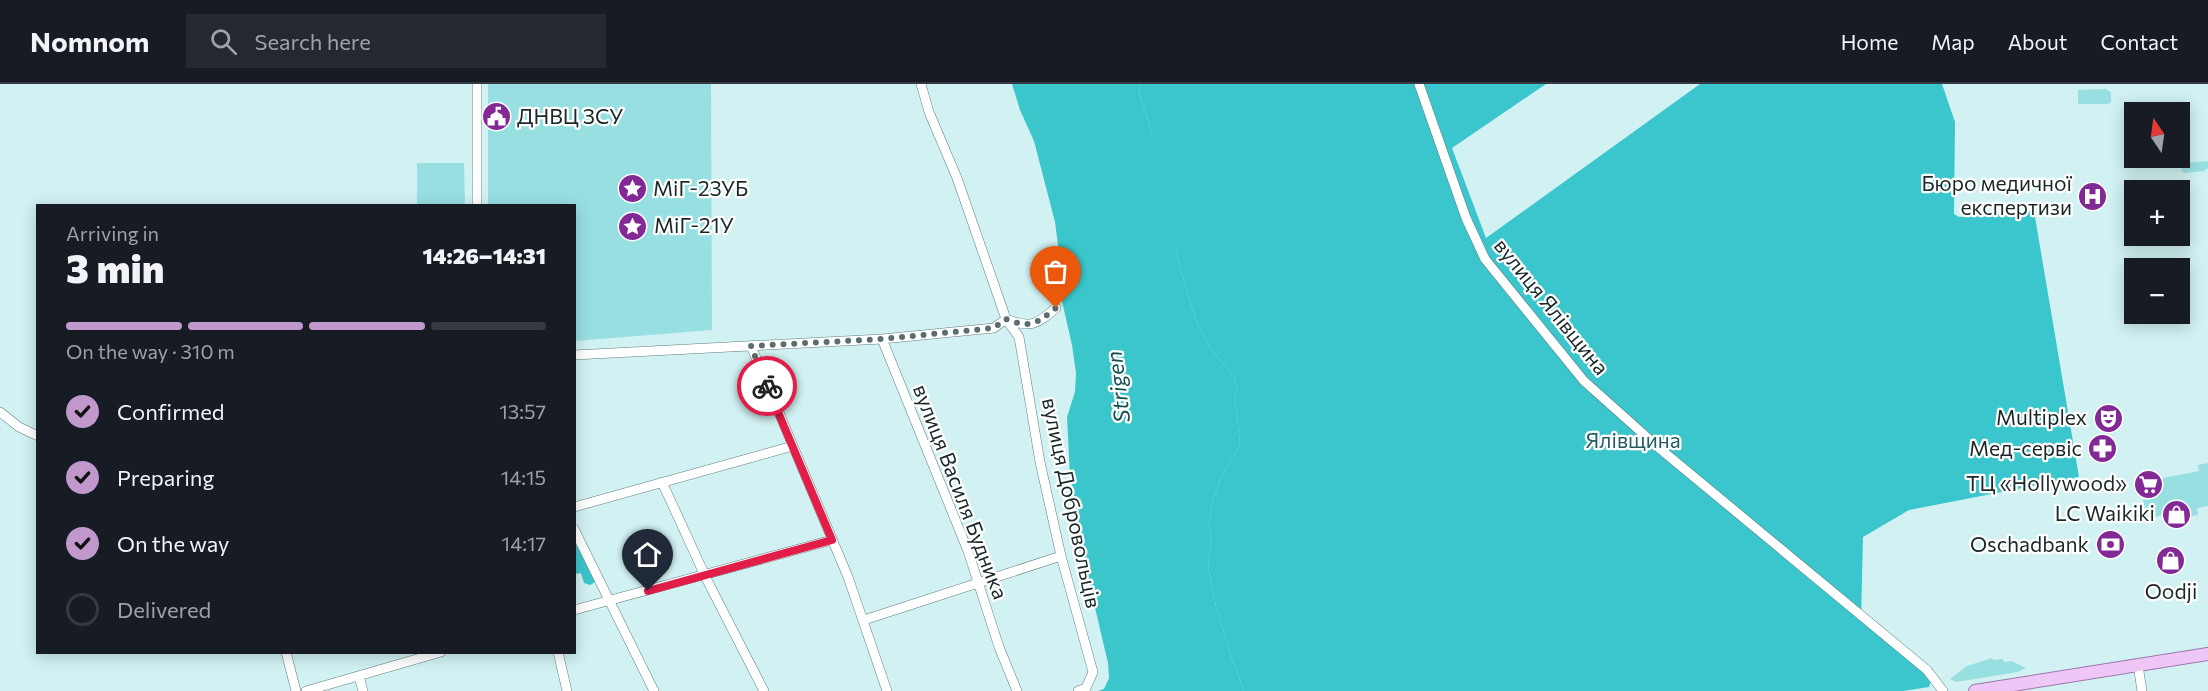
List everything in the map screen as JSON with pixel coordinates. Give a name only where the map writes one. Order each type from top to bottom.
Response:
[{"type":"main road","points":[[1976,691],[2208,654]]},
{"type":"street","points":[[477,84],[477,204]]},
{"type":"street","name":"вулиця Добровольців","points":[[921,84],[929,112],[957,178],[1006,319],[1019,337],[1040,462],[1061,556],[1093,672],[1086,688],[1078,691]]},
{"type":"street","name":"вулиця Ялівщина","points":[[1419,84],[1467,218],[1485,259],[1584,381],[1659,448],[1927,670],[1943,691]]},
{"type":"street","points":[[576,355],[882,339],[994,328],[1006,319],[1023,326],[1039,322],[1056,308]]},
{"type":"street","name":"вулиця Василя Будника","points":[[882,339],[964,540],[1017,691]]},
{"type":"street","points":[[751,346],[864,620],[887,691]]},
{"type":"street","points":[[0,412],[20,427],[36,435]]},
{"type":"street","points":[[576,506],[793,446]]},
{"type":"street","points":[[662,482],[705,575],[764,691]]},
{"type":"street","points":[[576,533],[654,691]]},
{"type":"street","points":[[576,610],[832,540]]},
{"type":"street","points":[[864,620],[1061,556]]},
{"type":"street","points":[[287,654],[296,691]]},
{"type":"street","points":[[306,691],[434,654]]},
{"type":"street","points":[[558,654],[567,691]]},
{"type":"street","points":[[2138,665],[2142,691]]},
{"type":"street","points":[[359,676],[363,691]]},
{"type":"shaded area","points":[[488,84],[711,84],[712,330],[576,341],[576,204],[488,204]]},
{"type":"shaded area","points":[[2106,89],[2111,93],[2111,102],[2108,104],[2078,104],[2078,90]]},
{"type":"shaded area","points":[[2208,161],[2208,168],[2204,171],[2184,173],[2182,168],[2190,168],[2190,163]]},
{"type":"shaded area","points":[[417,163],[464,163],[465,204],[417,204]]},
{"type":"shaded area","points":[[2208,463],[2208,506],[2197,508],[2198,515],[2164,522],[2163,515],[2155,517],[2154,513],[2146,514],[2143,500],[2151,499],[2148,481],[2199,471],[2198,465]]},
{"type":"shaded area","points":[[1992,658],[1993,660],[2003,659],[2004,662],[2012,661],[2026,668],[2018,672],[1956,682],[1950,679],[1967,666]]},
{"type":"green space","name":"Ялівщина","points":[[1139,84],[1546,84],[1452,148],[1486,238],[1700,84],[1942,84],[1955,122],[1954,214],[1959,217],[2034,211],[2079,477],[1909,510],[1863,537],[1861,619],[1932,677],[1929,687],[1903,691],[1244,691],[1216,606],[1208,567],[1211,539],[1209,521],[1213,499],[1222,476],[1240,444],[1235,397],[1237,386],[1234,377],[1210,348],[1198,325],[1187,292]]},
{"type":"green space","points":[[576,542],[595,582],[590,585],[584,583],[581,573],[576,574]]},
{"type":"water","name":"Strigen","points":[[1012,84],[1139,84],[1140,96],[1170,203],[1177,255],[1187,292],[1198,325],[1210,348],[1234,377],[1237,386],[1235,397],[1240,444],[1222,476],[1213,499],[1209,521],[1211,539],[1208,567],[1216,606],[1244,691],[1098,691],[1104,689],[1109,678],[1108,663],[1085,565],[1070,476],[1067,417],[1075,392],[1076,373],[1058,284],[1059,252],[1055,222],[1034,141],[1020,110]]},
{"type":"way so far","points":[[767,386],[751,346],[882,339],[994,328],[1006,319],[1023,326],[1039,322],[1056,308]]},
{"type":"place","name":"ДНВЦ ЗСУ","points":[[496,117]]},
{"type":"place","name":"МіГ-23УБ","points":[[632,189]]},
{"type":"place","name":"Бюро медичної експертизи","points":[[2093,196]]},
{"type":"place","name":"МіГ-21У","points":[[633,226]]},
{"type":"place","name":"Multiplex","points":[[2108,418]]},
{"type":"place","name":"Мед-сервіс","points":[[2103,449]]},
{"type":"place","name":"ТЦ «Hollywood»","points":[[2148,484]]},
{"type":"place","name":"LC Waikiki","points":[[2176,514]]},
{"type":"place","name":"Oschadbank","points":[[2110,545]]},
{"type":"place","name":"Oodji","points":[[2171,561]]},
{"type":"route","points":[[648,591],[832,540],[767,386]]}]
